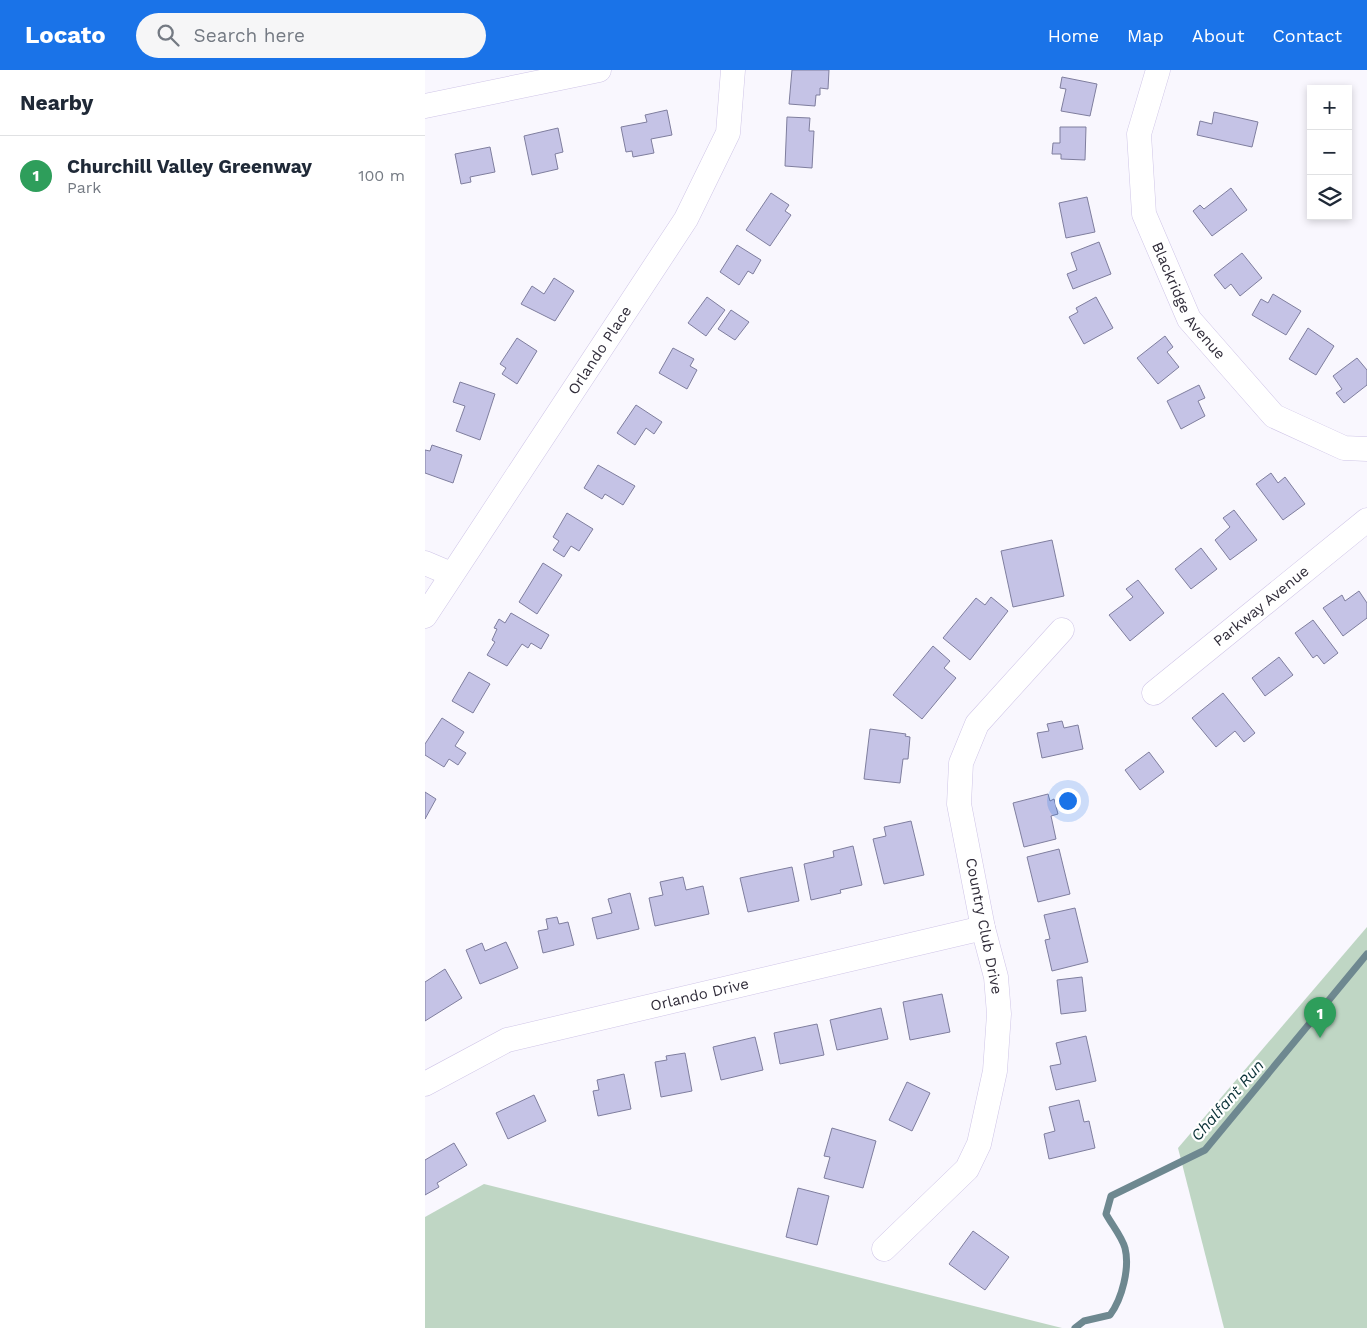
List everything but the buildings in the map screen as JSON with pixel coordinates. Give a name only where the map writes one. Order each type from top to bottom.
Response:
[{"type":"street","points":[[425,106],[599,70]]},
{"type":"street","name":"Orlando Place","points":[[425,616],[686,219],[727,133],[733,70]]},
{"type":"street","name":"Blackridge Avenue","points":[[1158,70],[1139,134],[1144,214],[1189,319],[1274,416],[1344,448],[1367,449]]},
{"type":"street","name":"Parkway Avenue","points":[[1154,693],[1367,520]]},
{"type":"street","points":[[425,563],[451,574]]},
{"type":"street","name":"Country Club Drive","points":[[884,1249],[967,1169],[979,1144],[995,1071],[999,1014],[996,977],[983,928],[959,804],[961,763],[977,724],[1062,630]]},
{"type":"street","name":"Orlando Drive","points":[[425,1084],[507,1040],[983,928]]},
{"type":"green space","points":[[1367,927],[1367,1328],[1224,1328],[1178,1148]]},
{"type":"green space","points":[[484,1184],[1062,1328],[425,1328],[425,1217]]},
{"type":"waterway","name":"Chalfant Run","points":[[1075,1328],[1084,1321],[1110,1315],[1118,1301],[1124,1283],[1126,1274],[1124,1244],[1106,1214],[1111,1196],[1205,1150],[1367,954]]},
{"type":"place","name":"Churchill Valley Greenway","points":[[1320,1038]]}]
